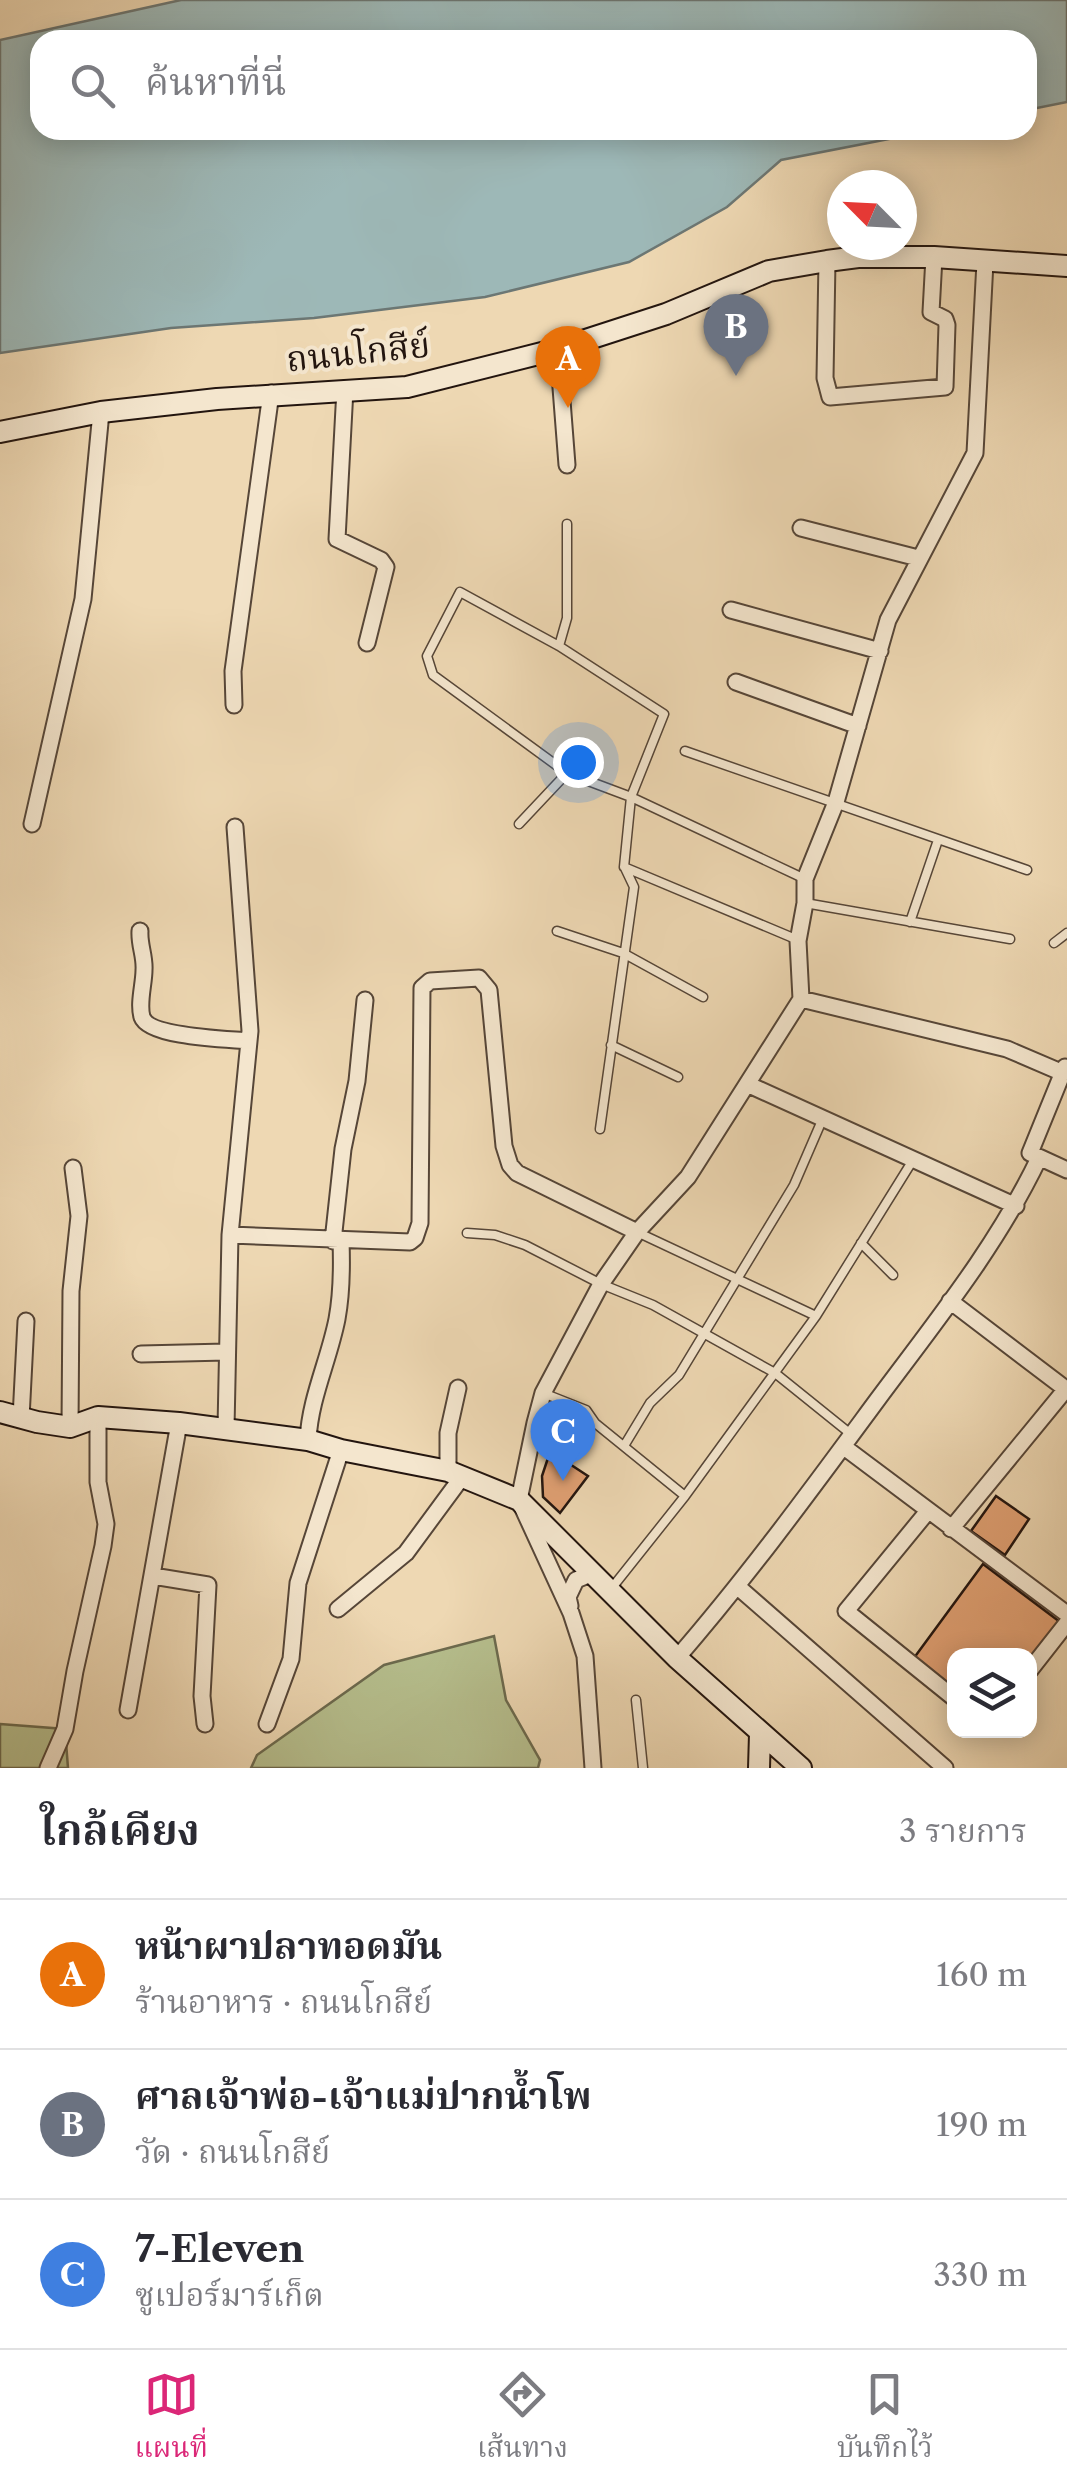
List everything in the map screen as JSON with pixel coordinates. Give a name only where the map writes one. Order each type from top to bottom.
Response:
[{"type":"street","name":"ถนนโกสีย์","points":[[0,432],[101,412],[271,393],[407,386],[558,349],[666,314],[770,271],[827,261],[934,257],[1067,266]]},
{"type":"street","points":[[827,261],[825,378],[830,398],[944,387],[947,325],[945,319],[932,312],[934,257]]},
{"type":"street","points":[[593,1768],[585,1656],[571,1613],[519,1500],[543,1392],[600,1284],[637,1232],[688,1177],[801,1000],[798,941],[805,880],[836,802],[888,620],[975,452],[985,262]]},
{"type":"street","points":[[558,349],[567,465]]},
{"type":"street","points":[[345,389],[337,539],[381,560],[386,567],[367,644]]},
{"type":"street","points":[[234,705],[234,671],[271,393]]},
{"type":"street","points":[[32,824],[83,599],[101,412]]},
{"type":"street","points":[[802,528],[918,558]]},
{"type":"street","points":[[731,610],[880,651]]},
{"type":"street","points":[[736,682],[858,726]]},
{"type":"street","points":[[226,1428],[230,1235],[250,1031],[235,827]]},
{"type":"street","points":[[140,931],[144,964],[142,1016],[146,1024],[162,1031],[248,1042]]},
{"type":"street","points":[[230,1235],[337,1241],[410,1242],[416,1238],[420,1223],[422,988],[430,982],[479,978],[490,990],[504,1146],[510,1165],[637,1232]]},
{"type":"street","points":[[308,1440],[309,1420],[342,1286],[337,1241],[347,1120],[357,1080],[366,1000]]},
{"type":"street","points":[[801,1000],[1007,1049],[1065,1068],[1030,1153],[1067,1170]]},
{"type":"street","points":[[747,1084],[1016,1206]]},
{"type":"street","points":[[676,1658],[738,1588],[950,1301],[1016,1206],[1039,1158]]},
{"type":"street","points":[[70,1427],[71,1290],[79,1216],[73,1168]]},
{"type":"street","points":[[950,1301],[1066,1390],[951,1529]]},
{"type":"street","points":[[22,1418],[26,1322]]},
{"type":"street","points":[[141,1354],[226,1352]]},
{"type":"street","points":[[338,1609],[406,1552],[455,1474],[448,1434],[458,1388]]},
{"type":"street","points":[[0,1412],[70,1427],[98,1417],[226,1428],[308,1440],[455,1474],[519,1500],[676,1658],[801,1768]]},
{"type":"street","points":[[48,1768],[65,1729],[103,1546],[106,1524],[98,1482],[98,1417]]},
{"type":"street","points":[[128,1710],[178,1423]]},
{"type":"street","points":[[848,1441],[928,1511],[1067,1614]]},
{"type":"street","points":[[267,1724],[291,1659],[298,1583],[341,1450]]},
{"type":"street","points":[[928,1511],[846,1610],[947,1692]]},
{"type":"street","points":[[152,1576],[208,1585],[202,1696],[205,1724]]},
{"type":"street","points":[[571,1613],[570,1586],[582,1576],[603,1584]]},
{"type":"street","points":[[738,1588],[945,1768]]},
{"type":"street","points":[[1037,1661],[1067,1623]]},
{"type":"street","points":[[759,1768],[760,1734]]},
{"type":"lane","points":[[558,646],[567,618],[566,524]]},
{"type":"lane","points":[[600,1129],[634,887],[624,867],[631,797],[664,714],[558,646],[460,592],[427,656],[433,675],[567,774],[631,797],[805,880]]},
{"type":"lane","points":[[684,751],[1027,870]]},
{"type":"lane","points":[[519,824],[567,774]]},
{"type":"lane","points":[[910,922],[938,840]]},
{"type":"lane","points":[[624,867],[798,941]]},
{"type":"lane","points":[[805,903],[1010,939]]},
{"type":"lane","points":[[557,931],[624,953],[703,997]]},
{"type":"lane","points":[[1054,943],[1067,933]]},
{"type":"lane","points":[[611,1045],[678,1077]]},
{"type":"lane","points":[[624,1446],[650,1403],[679,1375],[794,1186],[823,1118]]},
{"type":"lane","points":[[603,1584],[684,1496],[775,1374],[816,1316],[913,1160]]},
{"type":"lane","points":[[637,1232],[816,1316]]},
{"type":"lane","points":[[467,1234],[495,1235],[525,1245],[704,1332],[775,1374],[848,1441]]},
{"type":"lane","points":[[861,1243],[893,1275]]},
{"type":"lane","points":[[543,1392],[586,1410],[595,1424],[684,1496]]},
{"type":"lane","points":[[636,1700],[643,1768]]},
{"type":"green space","points":[[494,1636],[506,1700],[540,1760],[538,1768],[251,1768],[257,1755],[384,1665]]},
{"type":"green space","points":[[0,1724],[65,1729],[68,1768],[0,1768]]},
{"type":"water","points":[[181,0],[1067,0],[1067,102],[1037,108],[1037,30],[45,30]]},
{"type":"water","points":[[30,33],[30,140],[884,140],[781,160],[727,207],[629,262],[485,297],[314,318],[171,328],[0,353],[0,40]]},
{"type":"building","points":[[548,1458],[565,1461],[588,1476],[560,1513],[543,1497],[542,1476]]},
{"type":"building","points":[[996,1496],[1029,1519],[1005,1555],[971,1531]]},
{"type":"building","points":[[983,1564],[1060,1622],[1037,1653],[1037,1648],[947,1648],[947,1690],[911,1662]]},
{"type":"place","name":"ศาลเจ้าพ่อ-เจ้าแม่ปากน้ำโพ","points":[[736,376]]},
{"type":"place","name":"หน้าผาปลาทอดมัน","points":[[568,408]]},
{"type":"place","name":"7-Eleven","points":[[563,1481]]}]
